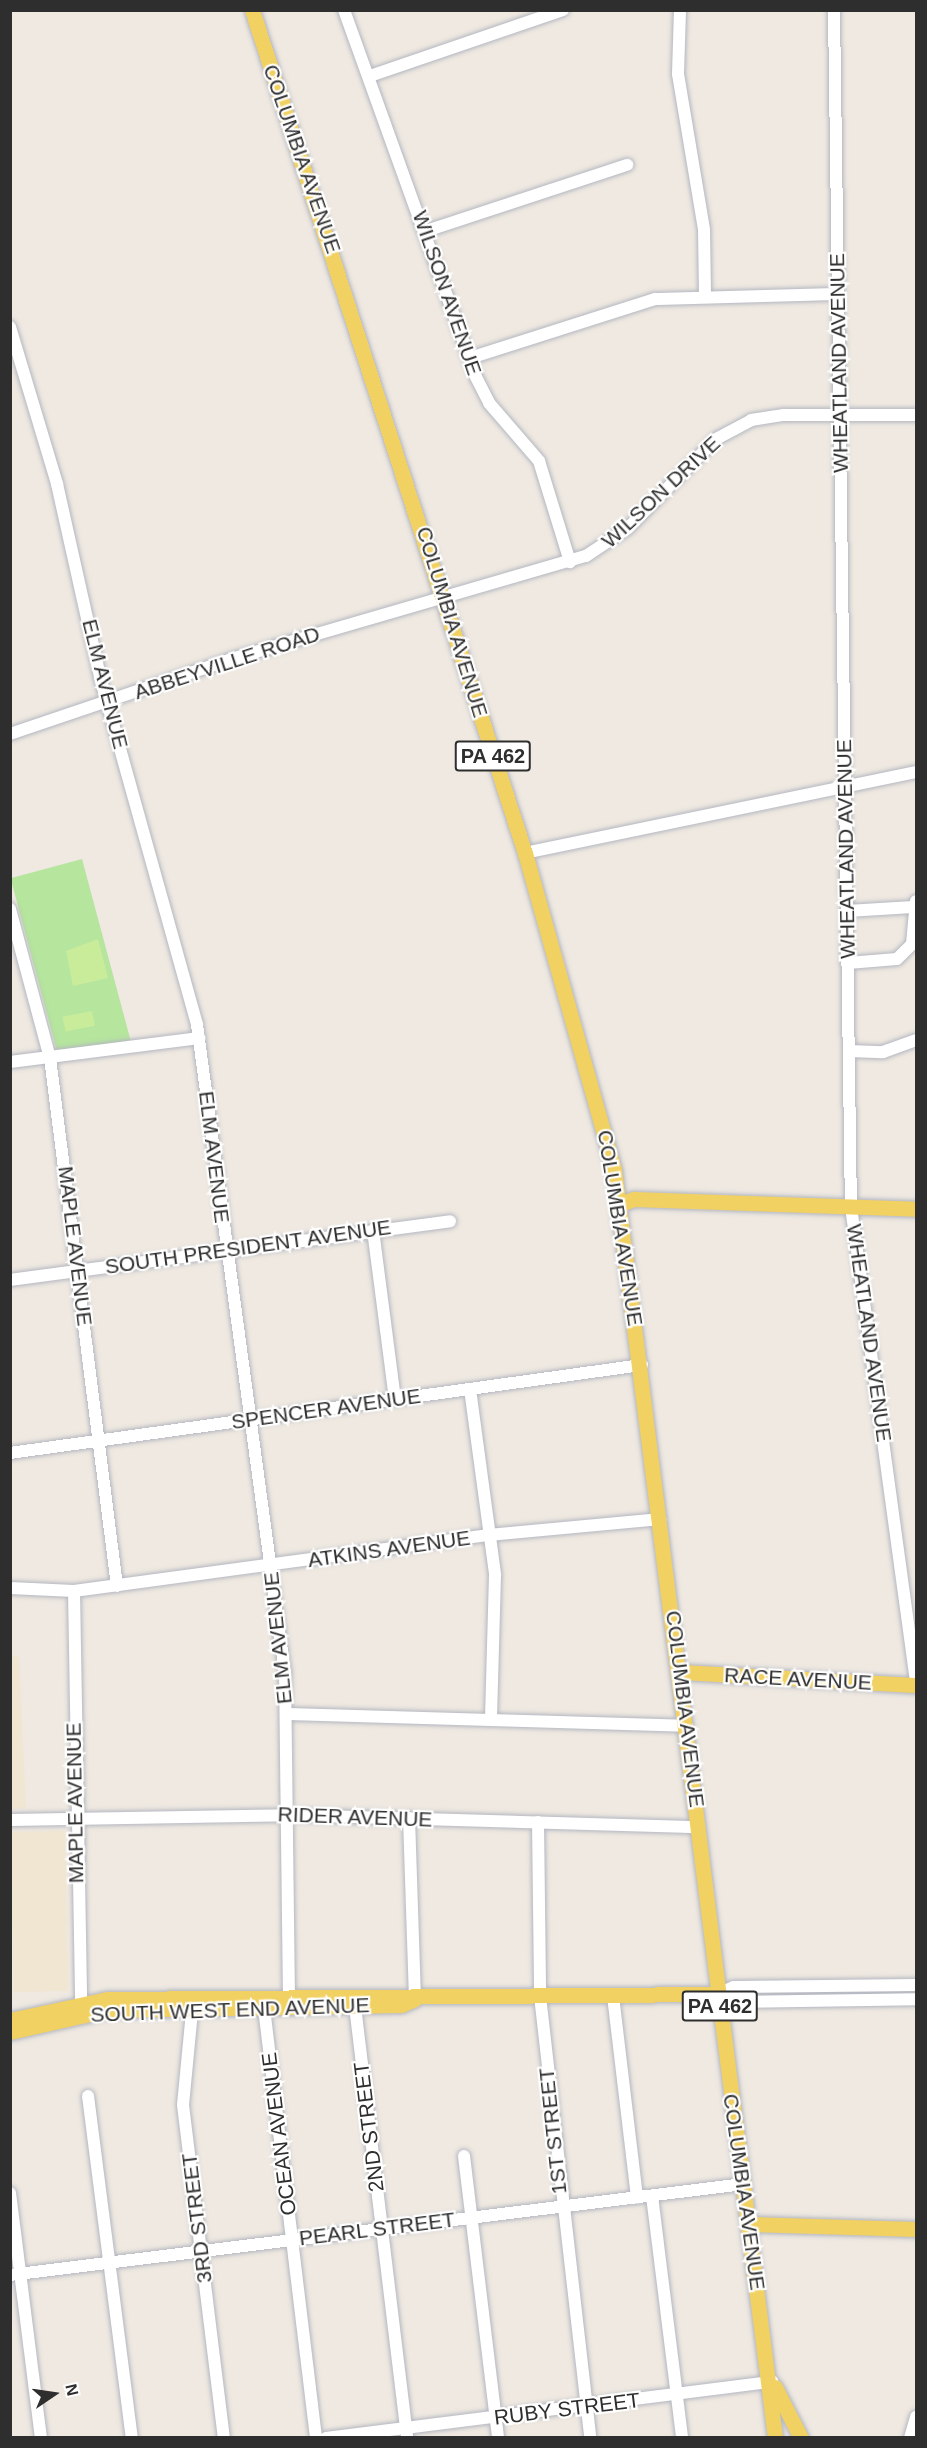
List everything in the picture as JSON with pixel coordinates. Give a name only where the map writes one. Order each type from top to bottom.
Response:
[{"type":"main road","name":"COLUMBIA AVENUE","points":[[252,10],[444,597],[525,853],[591,1078],[620,1204],[687,1726],[718,1994],[772,2382]]},
{"type":"main road","points":[[620,1204],[634,1200],[916,1209]]},
{"type":"main road","name":"RACE AVENUE","points":[[680,1672],[916,1684]]},
{"type":"main road","name":"SOUTH WEST END AVENUE","points":[[10,2020],[81,2008],[354,2000],[401,2006],[415,1999],[718,1994]]},
{"type":"main road","name":"SOUTH WEST END AVENUE","points":[[193,2004],[264,2008],[290,2002]]},
{"type":"main road","name":"SOUTH WEST END AVENUE","points":[[10,2031],[81,2008]]},
{"type":"main road","points":[[750,2224],[916,2229]]},
{"type":"main road","points":[[772,2382],[801,2438]]},
{"type":"main road","name":"PA 462","points":[[772,2382],[775,2438]]},
{"type":"street","name":"WILSON AVENUE","points":[[344,10],[370,76],[470,358],[489,403],[539,461],[570,562]]},
{"type":"street","points":[[370,76],[563,10]]},
{"type":"street","points":[[680,10],[678,74],[704,231],[705,295]]},
{"type":"street","name":"WHEATLAND AVENUE","points":[[834,10],[851,1207],[916,1684]]},
{"type":"street","points":[[426,231],[627,165]]},
{"type":"street","points":[[470,358],[620,307],[705,295],[838,294]]},
{"type":"street","name":"ELM AVENUE","points":[[10,327],[57,484],[107,702],[199,1038],[270,1565],[286,1714],[290,2002]]},
{"type":"street","name":"WILSON DRIVE","points":[[444,597],[570,562],[611,543],[708,446],[740,424],[784,415],[916,415]]},
{"type":"street","name":"ABBEYVILLE ROAD","points":[[10,735],[107,702],[444,597]]},
{"type":"street","points":[[525,853],[916,772]]},
{"type":"street","points":[[847,911],[915,904],[912,944],[897,959],[848,963]]},
{"type":"street","name":"MAPLE AVENUE","points":[[10,909],[50,1058],[79,1270],[117,1586]]},
{"type":"street","points":[[10,1062],[199,1038]]},
{"type":"street","points":[[849,1051],[883,1052],[915,1044]]},
{"type":"street","name":"SOUTH PRESIDENT AVENUE","points":[[10,1280],[450,1221]]},
{"type":"street","points":[[373,1230],[395,1400]]},
{"type":"street","name":"SPENCER AVENUE","points":[[10,1453],[642,1365]]},
{"type":"street","points":[[470,1389],[498,1610],[491,1718]]},
{"type":"street","name":"ATKINS AVENUE","points":[[10,1588],[74,1591],[489,1535],[660,1519]]},
{"type":"street","name":"MAPLE AVENUE","points":[[74,1591],[75,1818],[81,2008]]},
{"type":"street","points":[[286,1714],[491,1718],[687,1726]]},
{"type":"street","name":"RIDER AVENUE","points":[[10,1820],[288,1815],[699,1827]]},
{"type":"street","points":[[410,1818],[415,1999]]},
{"type":"street","name":"1ST STREET","points":[[538,1822],[540,1996],[561,2207],[590,2438]]},
{"type":"street","points":[[718,1994],[734,1987],[916,1985]]},
{"type":"street","points":[[718,1994],[734,2002],[916,1999]]},
{"type":"street","points":[[613,1996],[637,2198]]},
{"type":"street","name":"2ND STREET","points":[[354,2000],[406,2433]]},
{"type":"street","name":"3RD STREET","points":[[193,2004],[183,2105],[224,2438]]},
{"type":"street","name":"OCEAN AVENUE","points":[[264,2008],[316,2438]]},
{"type":"street","points":[[88,2096],[113,2261],[132,2438]]},
{"type":"street","points":[[464,2156],[498,2438]]},
{"type":"street","name":"PEARL STREET","points":[[16,2275],[113,2261],[744,2184]]},
{"type":"street","points":[[10,2193],[16,2275],[41,2438]]},
{"type":"street","points":[[652,2196],[682,2438]]},
{"type":"street","name":"RUBY STREET","points":[[326,2438],[406,2433],[495,2418],[772,2382]]},
{"type":"street","points":[[910,2438],[916,2417]]},
{"type":"shaded area","points":[[10,1656],[19,1657],[26,1808],[11,1809]]},
{"type":"shaded area","points":[[65,1831],[68,1991],[14,1992],[11,1832]]},
{"type":"green space","points":[[82,859],[130,1040],[59,1059],[11,878]]},
{"type":"green space","points":[[98,939],[108,978],[73,986],[66,951]]},
{"type":"green space","points":[[92,1011],[95,1026],[65,1031],[63,1017]]}]
